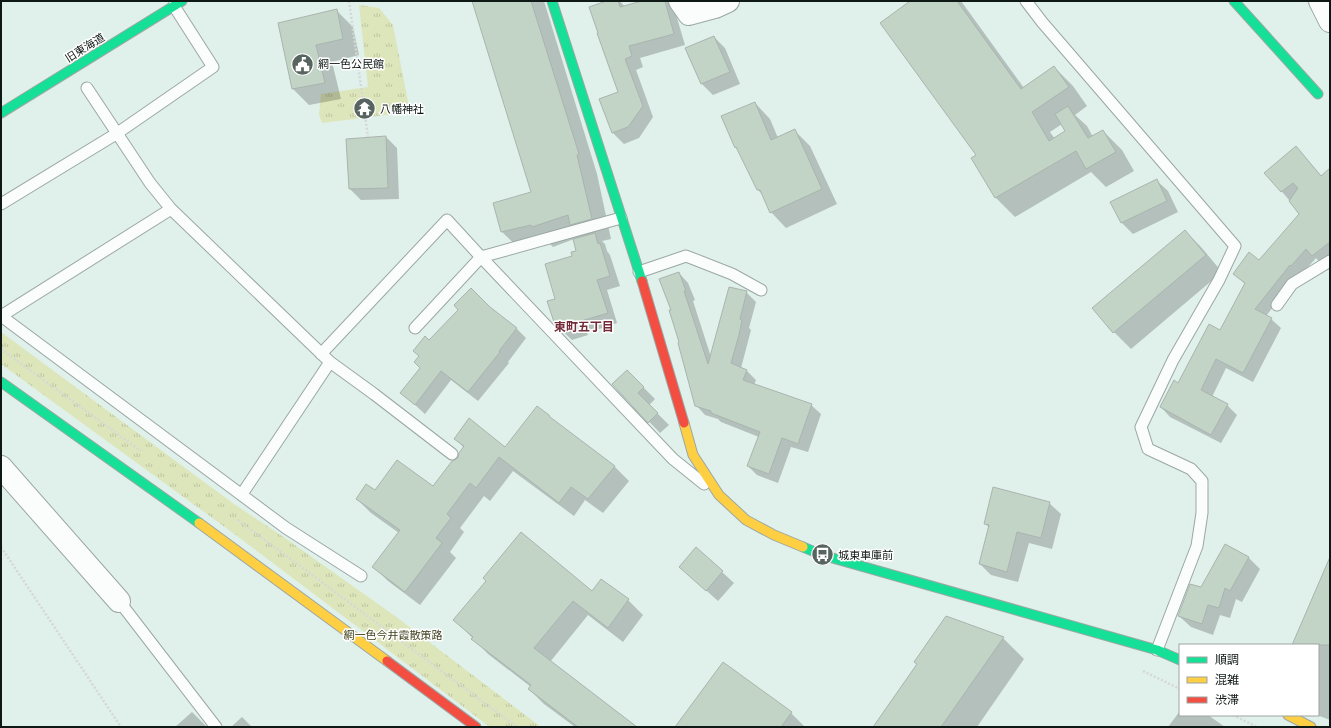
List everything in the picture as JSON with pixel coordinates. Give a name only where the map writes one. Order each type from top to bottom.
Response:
[{"type":"street","points":[[680,1],[689,14],[715,7],[728,1]]},
{"type":"street","points":[[1234,1],[1318,94]]},
{"type":"street","points":[[1320,1],[1330,21]]},
{"type":"street","points":[[558,2],[621,218],[639,272],[693,455],[719,495],[746,520],[774,535],[822,555],[1157,650],[1179,660]]},
{"type":"street","name":"旧東海道","points":[[1,113],[178,3]]},
{"type":"street","points":[[1,382],[200,523],[476,727]]},
{"type":"street","points":[[1,466],[119,601]]},
{"type":"street","points":[[1290,716],[1311,727]]},
{"type":"lane","points":[[1026,1],[1235,246],[1219,280],[1173,360],[1142,427],[1148,449],[1191,469],[1202,480],[1202,513],[1197,546],[1157,650]]},
{"type":"lane","points":[[1,204],[116,134],[213,67],[178,3]]},
{"type":"lane","points":[[87,88],[116,134],[170,209],[330,362],[452,454]]},
{"type":"lane","points":[[170,209],[1,316],[286,528],[361,576]]},
{"type":"lane","points":[[415,328],[481,257],[621,218]]},
{"type":"lane","points":[[321,354],[447,220],[673,459],[719,495]]},
{"type":"lane","points":[[639,272],[686,256],[732,274],[760,290]]},
{"type":"lane","points":[[1277,305],[1292,284],[1330,261]]},
{"type":"lane","points":[[242,494],[330,362]]},
{"type":"lane","points":[[119,601],[216,727]]},
{"type":"path","points":[[349,1],[368,137]]},
{"type":"path","points":[[1,547],[121,727]]},
{"type":"path","points":[[1235,716],[1257,727]]},
{"type":"green space","points":[[359,5],[379,8],[393,25],[410,112],[322,123],[319,115],[321,94],[368,87]]},
{"type":"green space","name":"網一色今井霞散策路","points":[[1,332],[234,504],[285,538],[395,616],[541,727],[490,727],[233,533],[1,364]]},
{"type":"building","points":[[472,1],[531,1],[579,154],[577,155],[592,219],[570,225],[568,215],[532,227],[531,225],[501,232],[493,203],[531,192]]},
{"type":"building","points":[[606,1],[618,1],[620,7],[642,1],[665,1],[674,34],[629,46],[632,56],[625,59],[643,106],[628,127],[612,133],[599,99],[618,92],[589,7]]},
{"type":"building","points":[[910,1],[957,1],[1021,89],[1054,66],[1069,87],[1032,112],[1049,141],[1065,131],[1055,114],[1068,106],[1088,138],[1103,130],[1116,152],[1086,169],[1076,151],[995,198],[971,158],[976,155],[880,23]]},
{"type":"building","name":"網一色公民館","points":[[337,9],[343,39],[316,45],[325,83],[292,89],[278,23]]},
{"type":"building","points":[[714,36],[730,72],[701,84],[685,48]]},
{"type":"building","points":[[755,102],[771,140],[795,129],[822,189],[770,213],[760,190],[757,190],[736,147],[735,148],[721,116]]},
{"type":"building","name":"八幡神社","points":[[386,136],[388,188],[349,189],[346,139]]},
{"type":"building","points":[[1296,146],[1321,176],[1330,168],[1330,242],[1312,256],[1306,249],[1291,266],[1290,265],[1255,309],[1272,318],[1243,373],[1216,359],[1201,390],[1228,404],[1211,435],[1160,407],[1174,380],[1178,383],[1209,324],[1220,330],[1245,283],[1233,274],[1249,252],[1259,260],[1299,214],[1289,201],[1298,188],[1293,183],[1281,192],[1264,173]]},
{"type":"building","points":[[1157,179],[1167,201],[1121,223],[1110,202]]},
{"type":"building","points":[[1185,230],[1206,255],[1113,333],[1092,308]]},
{"type":"building","points":[[595,233],[598,244],[600,243],[610,276],[597,280],[608,313],[578,322],[578,324],[560,330],[555,325],[547,301],[555,299],[545,264],[572,256],[571,252],[576,251],[573,239]]},
{"type":"building","points":[[679,272],[708,364],[729,287],[747,291],[740,319],[742,320],[739,335],[731,363],[747,370],[743,380],[812,404],[798,444],[782,438],[769,474],[747,466],[760,432],[711,413],[711,411],[695,406],[678,343],[679,342],[669,310],[671,310],[659,279]]},
{"type":"building","points":[[471,288],[490,307],[517,328],[468,392],[441,371],[415,405],[400,393],[420,368],[414,362],[419,356],[413,351],[425,336],[429,340],[458,310],[454,305]]},
{"type":"building","points":[[627,370],[644,387],[638,393],[658,413],[648,423],[612,384]]},
{"type":"building","points":[[537,406],[615,466],[588,499],[571,487],[559,503],[499,457],[476,488],[470,483],[447,514],[451,518],[436,538],[442,543],[405,592],[372,567],[400,530],[356,499],[366,484],[375,490],[397,460],[433,486],[452,461],[458,458],[459,453],[464,446],[454,439],[469,418],[505,447]]},
{"type":"building","points":[[993,487],[1050,502],[1041,538],[1017,532],[1007,572],[979,564],[989,525],[984,524]]},
{"type":"building","points":[[521,532],[592,591],[601,579],[629,599],[608,628],[573,601],[534,648],[637,727],[578,727],[528,689],[531,685],[471,639],[473,637],[453,620],[486,581],[483,578]]},
{"type":"building","points":[[1225,544],[1249,557],[1230,591],[1225,588],[1219,608],[1208,605],[1202,624],[1178,616],[1190,584],[1201,587]]},
{"type":"building","points":[[696,547],[723,571],[706,591],[679,567]]},
{"type":"building","points":[[1330,557],[1330,645],[1292,644]]},
{"type":"building","points":[[946,616],[1004,637],[941,727],[873,727],[917,664],[914,662]]},
{"type":"building","points":[[723,662],[792,712],[781,727],[675,727]]},
{"type":"traffic: fast","points":[[1,113],[182,1]]},
{"type":"traffic: fast","points":[[552,1],[642,281]]},
{"type":"traffic: fast","points":[[1234,1],[1318,94]]},
{"type":"traffic: fast","points":[[1,382],[199,523]]},
{"type":"traffic: fast","points":[[803,547],[822,555],[1157,650],[1179,660]]},
{"type":"traffic: slow","points":[[684,423],[693,455],[719,495],[746,520],[774,535],[803,547]]},
{"type":"traffic: slow","points":[[199,523],[387,661]]},
{"type":"traffic: slow","points":[[1290,716],[1311,727]]},
{"type":"traffic: jam","points":[[642,281],[684,423]]},
{"type":"traffic: jam","points":[[387,661],[476,727]]},
{"type":"place","name":"網一色公民館","points":[[303,64]]},
{"type":"place","name":"八幡神社","points":[[365,109]]},
{"type":"place","name":"城東車庫前","points":[[822,555]]},
{"type":"district","name":"東町五丁目","points":[[584,327]]}]
